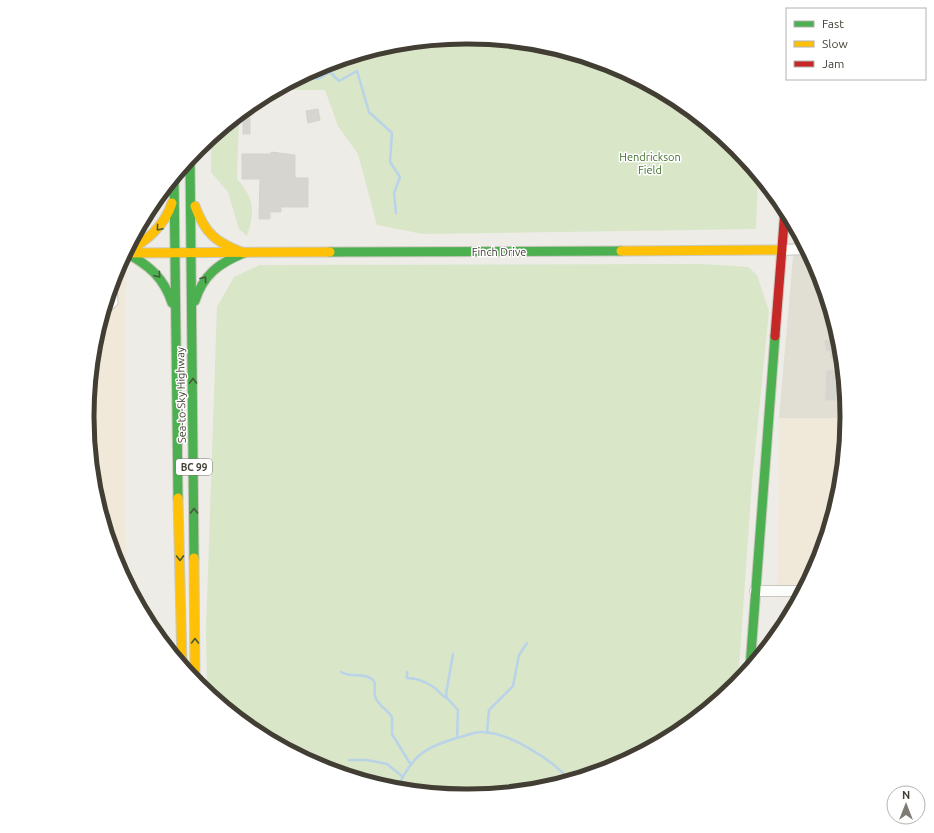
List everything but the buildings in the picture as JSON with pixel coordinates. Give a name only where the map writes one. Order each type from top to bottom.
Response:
[{"type":"main road","name":"Sea-to-Sky Highway","points":[[190,168],[195,670]]},
{"type":"main road","name":"Sea-to-Sky Highway","points":[[175,186],[182,656]]},
{"type":"main road","points":[[135,248],[158,230],[165,221],[175,193]]},
{"type":"main road","points":[[191,194],[198,218],[210,236],[224,246],[244,253]]},
{"type":"main road","points":[[751,658],[784,221]]},
{"type":"main road","name":"Finch Drive","points":[[133,253],[782,250]]},
{"type":"main road","points":[[192,315],[197,292],[207,275],[226,260],[244,253]]},
{"type":"main road","points":[[131,256],[142,261],[160,276],[170,296],[176,322]]},
{"type":"street","name":"Finch Drive","points":[[782,250],[800,249]]},
{"type":"street","points":[[755,591],[796,591]]},
{"type":"lane","points":[[111,307],[115,303],[115,295]]},
{"type":"shaded area","points":[[795,239],[811,274],[827,320],[836,368],[840,418],[779,418]]},
{"type":"shaded area","points":[[126,267],[126,566],[114,536],[107,513],[98,465],[94,416],[98,368],[107,320],[114,297]]},
{"type":"shaded area","points":[[779,418],[840,418],[839,441],[832,489],[820,536],[792,598],[777,598]]},
{"type":"green space","name":"Hendrickson Field","points":[[467,44],[516,47],[540,51],[587,64],[632,82],[653,94],[694,121],[713,136],[758,184],[756,229],[423,234],[377,225],[358,154],[338,126],[325,90],[288,90],[324,72],[347,64],[394,51],[418,47]]},
{"type":"green space","points":[[239,122],[237,179],[247,193],[252,206],[250,227],[247,236],[239,229],[228,192],[211,172],[211,146]]},
{"type":"green space","points":[[702,264],[748,267],[757,275],[769,311],[752,481],[739,671],[713,697],[694,712],[674,726],[632,751],[610,761],[563,776],[516,786],[491,788],[467,789],[418,786],[394,782],[347,769],[302,751],[281,739],[240,712],[221,697],[207,683],[206,629],[217,307],[234,277],[260,265]]},
{"type":"waterway","points":[[314,77],[318,79],[330,72],[339,81],[357,71],[369,112],[392,133],[390,162],[400,177],[394,193],[396,213]]},
{"type":"waterway","points":[[487,733],[489,710],[513,686],[519,655],[527,643]]},
{"type":"waterway","points":[[453,654],[446,694],[447,698],[458,710],[457,738]]},
{"type":"waterway","points":[[341,672],[344,674],[368,677],[375,683],[376,699],[392,717],[392,734],[411,765]]},
{"type":"waterway","points":[[407,672],[407,678],[417,679],[426,683],[434,687],[447,698]]},
{"type":"waterway","points":[[400,783],[408,768],[421,754],[448,741],[480,732],[491,733],[516,741],[541,756],[565,775]]},
{"type":"waterway","points":[[349,760],[367,760],[387,764],[403,777]]},
{"type":"traffic: fast","points":[[190,168],[194,558]]},
{"type":"traffic: fast","points":[[174,186],[178,498]]},
{"type":"traffic: fast","points":[[330,252],[621,251]]},
{"type":"traffic: fast","points":[[195,301],[198,292],[207,277],[213,271],[227,261],[244,253]]},
{"type":"traffic: fast","points":[[131,256],[142,262],[155,273],[165,286],[172,303]]},
{"type":"traffic: fast","points":[[751,658],[775,336]]},
{"type":"traffic: slow","points":[[136,246],[154,232],[169,212],[172,203]]},
{"type":"traffic: slow","points":[[195,206],[203,224],[213,236],[226,245],[244,253]]},
{"type":"traffic: slow","points":[[621,251],[782,250]]},
{"type":"traffic: slow","points":[[133,253],[330,252]]},
{"type":"traffic: slow","points":[[178,498],[182,656]]},
{"type":"traffic: slow","points":[[194,558],[195,670]]},
{"type":"traffic: jam","points":[[775,336],[784,221]]}]
